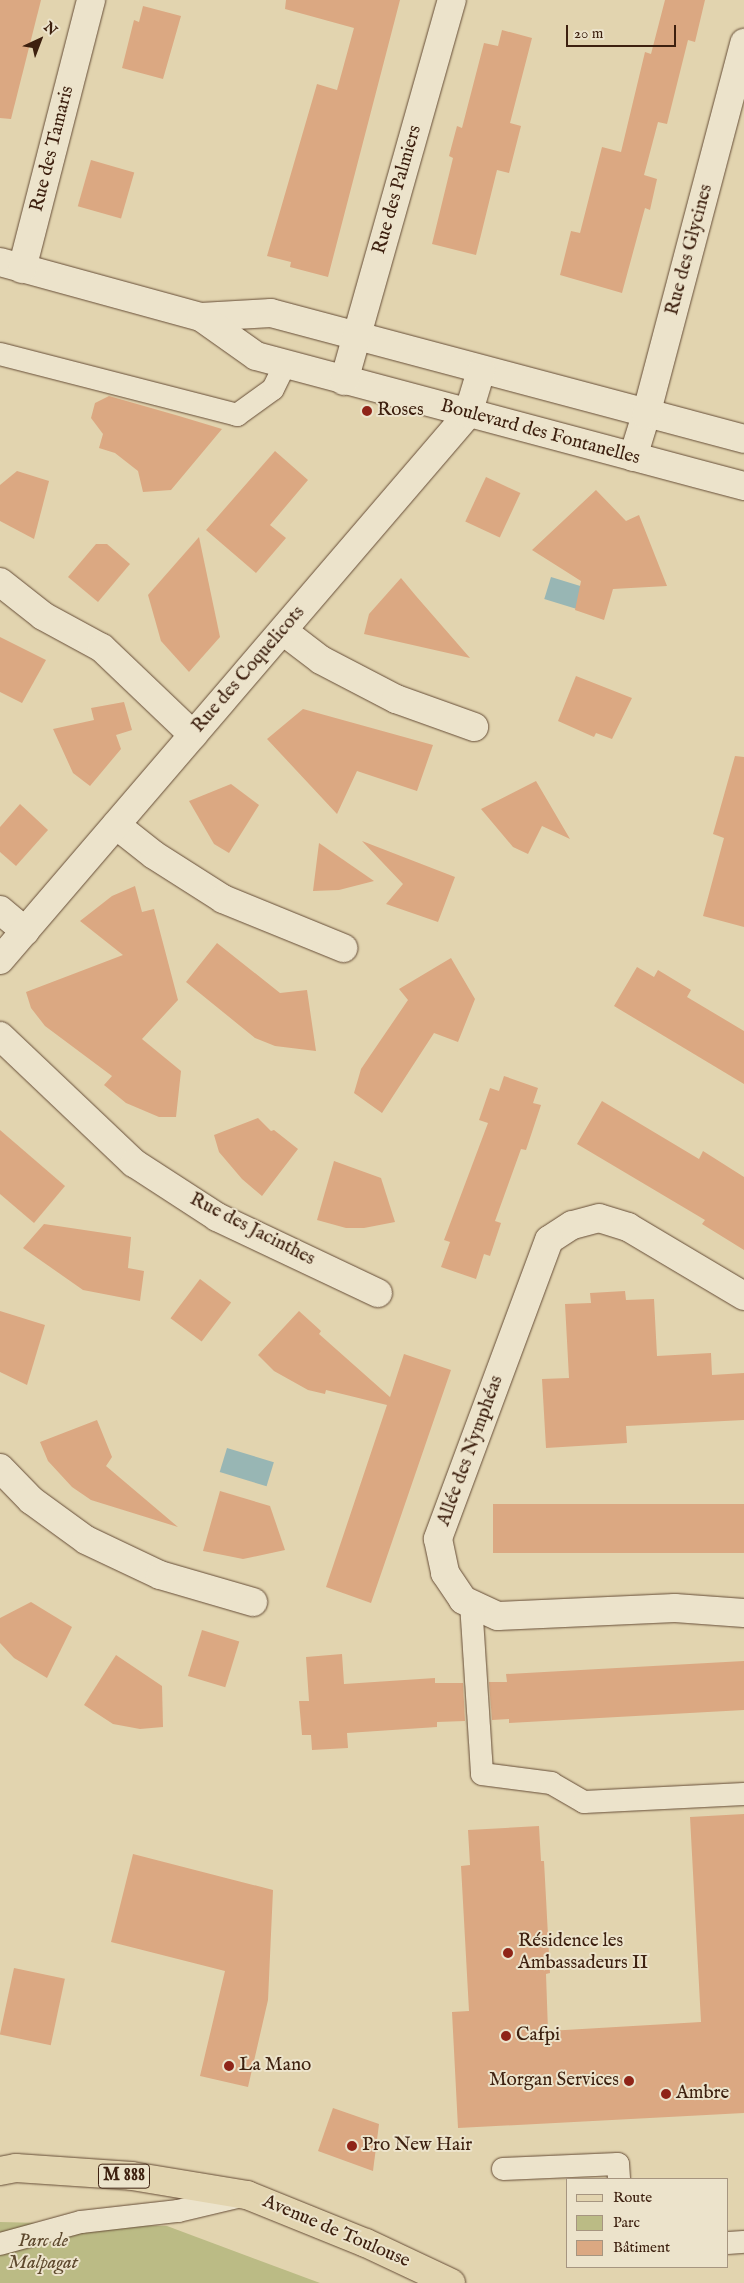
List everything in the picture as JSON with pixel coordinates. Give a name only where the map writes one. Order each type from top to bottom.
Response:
[{"type":"main road","name":"Avenue de Toulouse","points":[[0,2170],[16,2168],[132,2176],[247,2195],[366,2243],[451,2283]]},
{"type":"street","name":"Rue des Tamaris","points":[[11,265],[91,0]]},
{"type":"street","name":"Rue des Palmiers","points":[[344,381],[452,0]]},
{"type":"street","name":"Rue des Glycines","points":[[633,457],[646,416],[744,43]]},
{"type":"street","name":"Boulevard des Fontanelles","points":[[11,265],[201,317],[271,313],[646,416],[744,439]]},
{"type":"street","name":"Boulevard des Fontanelles","points":[[201,317],[256,356],[344,381],[744,486]]},
{"type":"street","name":"Rue des Coquelicots","points":[[0,960],[468,414],[481,371]]},
{"type":"street","points":[[0,582],[43,616],[102,648],[193,735]]},
{"type":"street","points":[[283,631],[321,660],[396,698],[474,726]]},
{"type":"street","points":[[116,825],[154,855],[223,899],[343,948]]},
{"type":"street","points":[[0,910],[25,931]]},
{"type":"street","name":"Rue des Jacinthes","points":[[0,1036],[134,1163],[217,1217],[378,1293]]},
{"type":"street","name":"Allée des Nymphéas","points":[[744,1296],[628,1227],[599,1218],[572,1225],[550,1240],[438,1540],[445,1573],[463,1600],[498,1616],[675,1608],[744,1613]]},
{"type":"street","points":[[0,1468],[31,1500],[86,1540],[160,1575],[253,1602]]},
{"type":"lane","points":[[0,354],[237,415],[273,389],[285,364]]},
{"type":"lane","points":[[471,1603],[482,1774],[551,1783],[584,1802],[744,1794]]},
{"type":"lane","points":[[503,2169],[618,2164],[619,2178]]},
{"type":"lane","name":"Avenue de Toulouse","points":[[0,2244],[81,2222],[178,2211],[247,2195]]},
{"type":"lane","points":[[729,2243],[744,2242]]},
{"type":"green space","name":"Parc de Malpagat","points":[[0,2222],[167,2226],[320,2283],[0,2283]]},
{"type":"water","points":[[551,577],[594,590],[587,612],[544,599]]},
{"type":"water","points":[[227,1448],[274,1462],[267,1486],[220,1472]]},
{"type":"building","points":[[0,0],[41,0],[11,119],[0,118]]},
{"type":"building","points":[[286,0],[400,0],[328,277],[290,267],[291,262],[267,256],[317,84],[337,90],[354,28],[285,9]]},
{"type":"building","points":[[665,0],[705,0],[695,42],[688,40],[667,124],[658,122],[644,175],[657,179],[650,210],[645,208],[622,293],[560,275],[571,231],[580,233],[602,147],[621,152],[645,52],[651,54]]},
{"type":"building","points":[[143,6],[181,16],[163,79],[122,68],[134,20],[139,22]]},
{"type":"building","points":[[502,30],[532,38],[510,123],[521,126],[509,173],[497,170],[476,255],[432,244],[453,158],[449,156],[457,126],[462,128],[484,43],[498,46]]},
{"type":"building","points":[[91,160],[134,172],[121,219],[78,206]]},
{"type":"building","points":[[109,396],[222,429],[171,490],[143,492],[138,471],[115,453],[99,448],[103,434],[91,418],[95,403]]},
{"type":"building","points":[[275,451],[308,480],[270,525],[286,538],[256,573],[206,530]]},
{"type":"building","points":[[17,471],[49,481],[34,539],[0,521],[0,485]]},
{"type":"building","points":[[486,477],[520,493],[500,537],[465,521]]},
{"type":"building","points":[[596,490],[626,521],[639,515],[667,586],[613,589],[604,620],[575,610],[581,581],[532,550]]},
{"type":"building","points":[[199,537],[220,637],[189,672],[161,641],[148,595]]},
{"type":"building","points":[[96,544],[107,544],[130,564],[98,602],[68,577]]},
{"type":"building","points":[[401,578],[470,658],[364,634],[369,614]]},
{"type":"building","points":[[0,637],[46,660],[22,703],[0,692]]},
{"type":"building","points":[[576,676],[632,698],[612,739],[596,733],[594,737],[558,721]]},
{"type":"building","points":[[124,702],[132,730],[116,735],[121,749],[90,786],[73,773],[53,729],[94,720],[91,708]]},
{"type":"building","points":[[303,709],[433,745],[417,791],[357,771],[337,814],[267,739]]},
{"type":"building","points":[[735,756],[744,757],[744,927],[703,916],[724,838],[713,834]]},
{"type":"building","points":[[536,781],[570,839],[542,826],[528,854],[513,847],[481,809]]},
{"type":"building","points":[[231,784],[259,805],[229,853],[214,844],[189,801]]},
{"type":"building","points":[[20,804],[48,830],[16,866],[0,852],[0,827]]},
{"type":"building","points":[[362,841],[455,877],[438,922],[386,904],[403,884]]},
{"type":"building","points":[[319,843],[374,881],[339,890],[313,891]]},
{"type":"building","points":[[135,886],[142,912],[154,909],[178,1000],[142,1039],[181,1071],[176,1117],[159,1117],[126,1103],[104,1085],[112,1076],[45,1026],[31,1008],[26,992],[123,955],[80,921],[112,896]]},
{"type":"building","points":[[217,943],[280,993],[307,990],[316,1051],[275,1046],[255,1038],[186,982]]},
{"type":"building","points":[[451,958],[475,999],[458,1042],[434,1033],[382,1113],[354,1093],[361,1069],[408,1000],[399,989]]},
{"type":"building","points":[[637,967],[654,977],[658,970],[691,990],[687,997],[744,1031],[744,1084],[614,1006]]},
{"type":"building","points":[[504,1076],[538,1088],[533,1103],[541,1105],[526,1150],[521,1149],[495,1221],[501,1223],[490,1256],[484,1254],[476,1279],[441,1267],[450,1242],[444,1240],[488,1123],[479,1120],[490,1088],[499,1091]]},
{"type":"building","points":[[602,1101],[699,1159],[703,1151],[744,1177],[744,1250],[702,1224],[705,1220],[577,1144]]},
{"type":"building","points":[[258,1118],[271,1131],[274,1130],[298,1149],[262,1196],[242,1179],[219,1152],[214,1135]]},
{"type":"building","points":[[0,1130],[65,1186],[34,1223],[0,1194]]},
{"type":"building","points":[[334,1161],[381,1178],[395,1222],[364,1228],[346,1228],[317,1220]]},
{"type":"building","points":[[44,1224],[131,1237],[128,1268],[144,1271],[140,1301],[83,1290],[23,1248]]},
{"type":"building","points":[[200,1279],[231,1302],[202,1342],[171,1318]]},
{"type":"building","points":[[625,1291],[626,1300],[654,1299],[657,1356],[711,1353],[712,1375],[744,1373],[744,1420],[626,1426],[627,1443],[546,1448],[542,1379],[569,1378],[565,1304],[591,1303],[590,1293]]},
{"type":"building","points":[[0,1311],[45,1325],[27,1385],[0,1372]]},
{"type":"building","points":[[299,1311],[321,1331],[319,1334],[390,1397],[404,1354],[451,1370],[371,1603],[326,1587],[387,1405],[326,1390],[325,1394],[308,1390],[274,1371],[258,1355]]},
{"type":"building","points":[[97,1420],[112,1457],[106,1466],[178,1527],[91,1500],[72,1487],[48,1461],[40,1442]]},
{"type":"building","points":[[220,1491],[270,1506],[285,1550],[243,1559],[203,1551]]},
{"type":"building","points":[[493,1504],[744,1504],[744,1553],[493,1553]]},
{"type":"building","points":[[31,1602],[72,1627],[47,1678],[14,1658],[0,1643],[0,1618]]},
{"type":"building","points":[[202,1630],[239,1641],[225,1687],[188,1676]]},
{"type":"building","points":[[342,1654],[344,1684],[435,1678],[435,1683],[463,1683],[465,1721],[437,1722],[437,1727],[347,1733],[348,1748],[312,1750],[311,1735],[302,1735],[299,1701],[309,1701],[306,1657]]},
{"type":"building","points":[[116,1655],[162,1686],[163,1727],[140,1729],[113,1724],[84,1705]]},
{"type":"building","points":[[744,1661],[744,1710],[509,1723],[509,1719],[492,1720],[489,1682],[507,1682],[506,1674]]},
{"type":"building","name":"Résidence les Ambassadeurs II","points":[[744,1814],[744,2113],[458,2128],[452,2012],[469,2011],[461,1866],[470,1865],[468,1830],[539,1826],[541,1861],[544,1861],[550,1973],[546,1974],[548,2031],[701,2022],[690,1817]]},
{"type":"building","points":[[133,1854],[273,1890],[268,2000],[248,2087],[200,2076],[225,1971],[111,1942]]},
{"type":"building","points":[[14,1968],[65,1979],[51,2045],[0,2035]]},
{"type":"building","points":[[333,2108],[379,2124],[373,2171],[318,2151]]},
{"type":"place","name":"Roses","points":[[367,411]]},
{"type":"place","name":"Résidence les Ambassadeurs II","points":[[508,1953]]},
{"type":"place","name":"Cafpi","points":[[506,2036]]},
{"type":"place","name":"La Mano","points":[[229,2066]]},
{"type":"place","name":"Morgan Services","points":[[629,2081]]},
{"type":"place","name":"Ambre","points":[[666,2094]]},
{"type":"place","name":"Pro New Hair","points":[[352,2146]]}]
